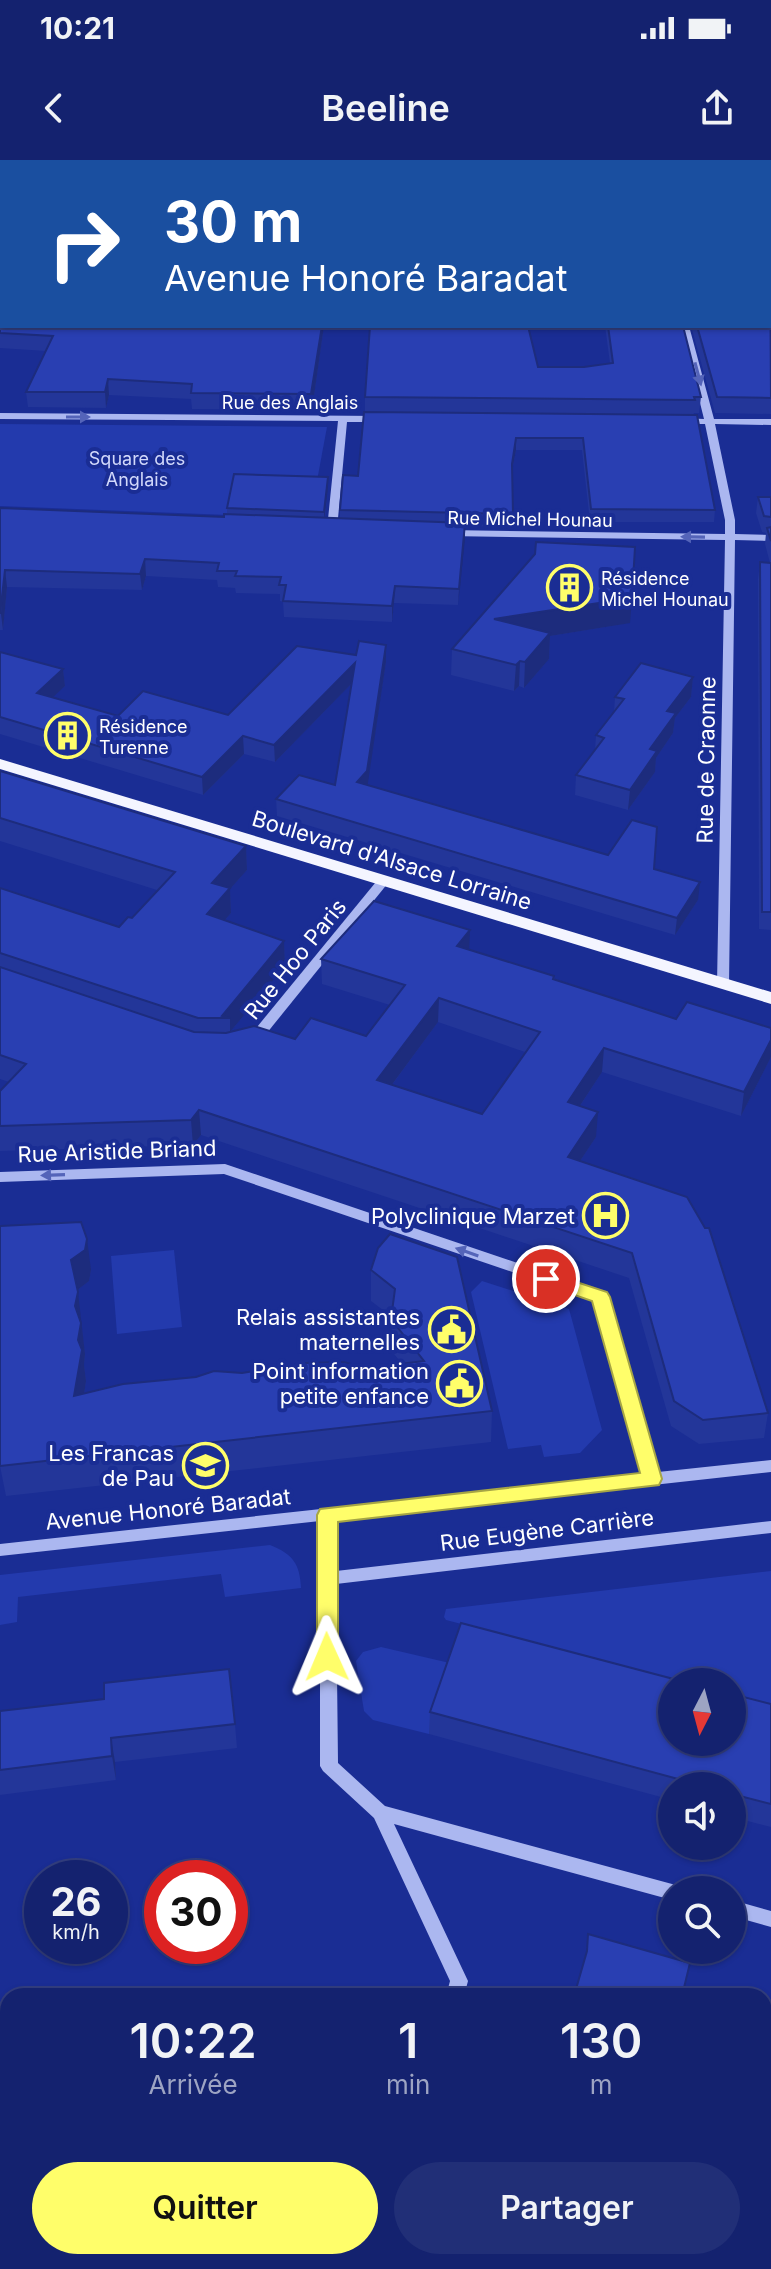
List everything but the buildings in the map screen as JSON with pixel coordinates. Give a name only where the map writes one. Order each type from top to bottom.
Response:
[{"type":"main road","name":"Boulevard d'Alsace Lorraine","points":[[0,764],[771,998]]},
{"type":"street","name":"Rue de Craonne","points":[[686,328],[730,520],[723,984]]},
{"type":"street","name":"Rue des Anglais","points":[[0,416],[391,419]]},
{"type":"street","points":[[332,529],[343,419]]},
{"type":"street","points":[[660,421],[771,422]]},
{"type":"street","points":[[317,528],[347,529]]},
{"type":"street","name":"Rue Michel Hounau","points":[[438,533],[771,538]]},
{"type":"street","name":"Rue Hoo Paris","points":[[239,1050],[251,1044],[384,880]]},
{"type":"street","name":"Rue Aristide Briand","points":[[0,1177],[225,1169],[601,1297],[652,1479]]},
{"type":"street","name":"Avenue Honoré Baradat","points":[[0,1550],[771,1466]]},
{"type":"street","points":[[328,1515],[329,1766],[380,1812],[459,1981],[457,1988]]},
{"type":"street","name":"Rue Eugène Carrière","points":[[329,1578],[771,1527]]},
{"type":"street","points":[[380,1812],[658,1888]]},
{"type":"street","points":[[746,1912],[771,1919]]},
{"type":"green space","name":"Square des Anglais","points":[[0,424],[327,427],[316,486],[228,515],[0,506]]},
{"type":"green space","points":[[174,1250],[182,1327],[117,1334],[111,1256]]},
{"type":"green space","points":[[482,1281],[569,1309],[602,1430],[580,1453],[544,1457],[541,1445],[508,1449],[471,1292]]},
{"type":"green space","points":[[270,1545],[294,1561],[301,1588],[225,1597],[221,1574],[18,1597],[17,1622],[0,1625],[0,1575]]},
{"type":"green space","points":[[771,1571],[771,1704],[746,1698],[746,1668],[658,1668],[658,1675],[446,1620],[446,1609]]},
{"type":"green space","points":[[381,1647],[454,1664],[429,1734],[373,1720],[364,1711],[356,1661],[363,1652]]},
{"type":"place","name":"Résidence Michel Hounau","points":[[570,588]]},
{"type":"place","name":"Résidence Turenne","points":[[68,736]]},
{"type":"place","name":"Polyclinique Marzet","points":[[606,1216]]},
{"type":"place","name":"Relais assistantes maternelles","points":[[451,1330]]},
{"type":"place","name":"Point information petite enfance","points":[[460,1384]]},
{"type":"place","name":"Les Francas de Pau","points":[[205,1466]]},
{"type":"route","points":[[327,1657],[328,1515],[652,1479],[601,1297],[546,1279]]}]
